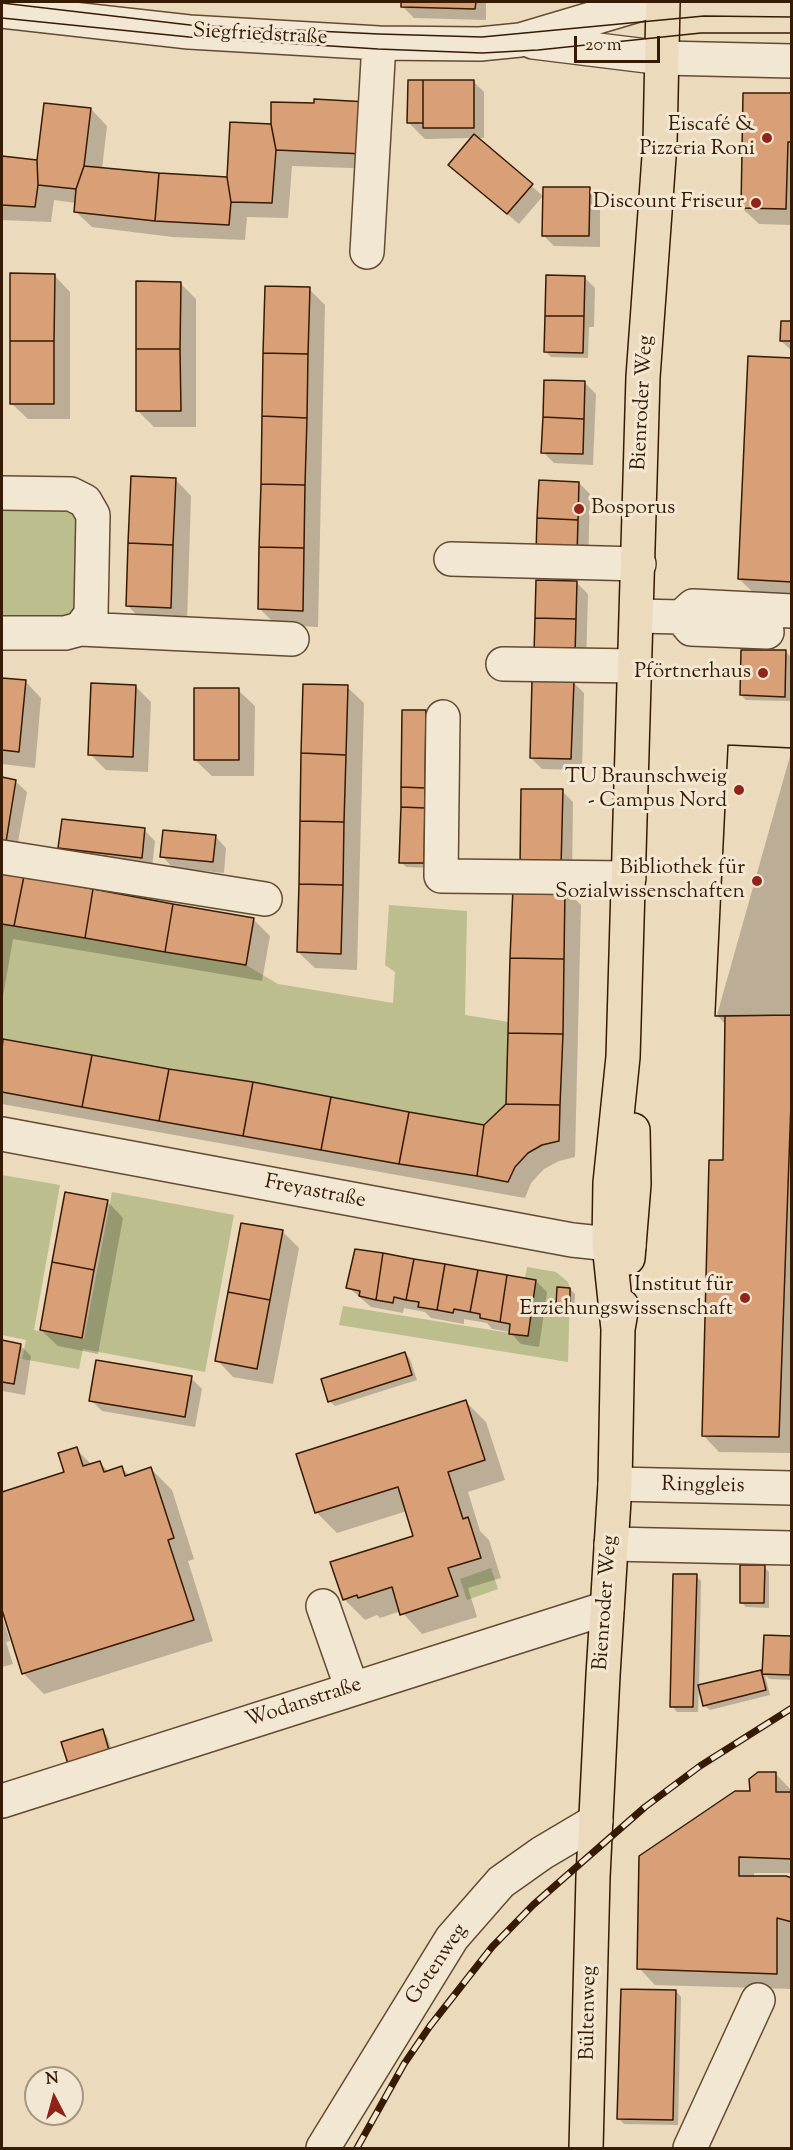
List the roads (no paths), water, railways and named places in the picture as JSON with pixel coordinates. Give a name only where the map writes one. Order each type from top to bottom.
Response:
[{"type":"main road","name":"Bienroder Weg","points":[[593,1876],[615,1484],[619,1245],[610,1183],[623,1057],[643,377],[656,219],[663,58],[663,2]]},
{"type":"main road","name":"Bültenweg","points":[[586,2148],[593,1876]]},
{"type":"street","name":"Siegfriedstraße","points":[[2,10],[189,32],[379,43],[480,44],[520,40],[648,2]]},
{"type":"street","name":"Siegfriedstraße","points":[[520,40],[663,58],[792,61]]},
{"type":"street","points":[[367,252],[379,43]]},
{"type":"street","points":[[2,493],[71,494],[85,501],[93,515],[91,614],[80,629]]},
{"type":"street","points":[[452,559],[639,564]]},
{"type":"street","points":[[637,616],[681,617],[693,606],[792,611]]},
{"type":"street","points":[[681,617],[692,629],[792,633]]},
{"type":"street","points":[[2,633],[65,633],[80,629],[292,639]]},
{"type":"street","points":[[503,664],[636,666]]},
{"type":"street","points":[[443,717],[441,876],[629,878]]},
{"type":"street","points":[[2,857],[265,899]]},
{"type":"street","name":"Freyastraße","points":[[2,1134],[490,1225],[579,1241],[619,1245]]},
{"type":"street","name":"Ringgleis","points":[[615,1484],[792,1488]]},
{"type":"street","points":[[611,1544],[792,1548]]},
{"type":"street","points":[[323,1606],[352,1689]]},
{"type":"street","name":"Wodanstraße","points":[[2,1801],[607,1608]]},
{"type":"street","name":"Gotenweg","points":[[323,2148],[452,1938],[501,1882],[542,1853],[596,1821]]},
{"type":"street","points":[[690,2148],[758,2000]]},
{"type":"tram line","points":[[2,3],[190,25],[482,37],[704,16],[792,17]]},
{"type":"tram line","points":[[2,18],[189,37],[482,53],[538,50],[701,33],[792,33]]},
{"type":"railway","points":[[357,2148],[404,2064],[430,2026],[492,1947],[533,1905],[645,1807],[700,1766],[792,1708]]},
{"type":"place","name":"Eiscafé & Pizzeria Roni","points":[[767,138]]},
{"type":"place","name":"Discount Friseur","points":[[756,203]]},
{"type":"place","name":"Bosporus","points":[[579,509]]},
{"type":"place","name":"Pförtnerhaus","points":[[763,673]]},
{"type":"place","name":"TU Braunschweig - Campus Nord","points":[[739,790]]},
{"type":"place","name":"Bibliothek für Sozialwissenschaften","points":[[757,881]]},
{"type":"place","name":"Institut für Erziehungswissenschaft","points":[[745,1298]]}]
